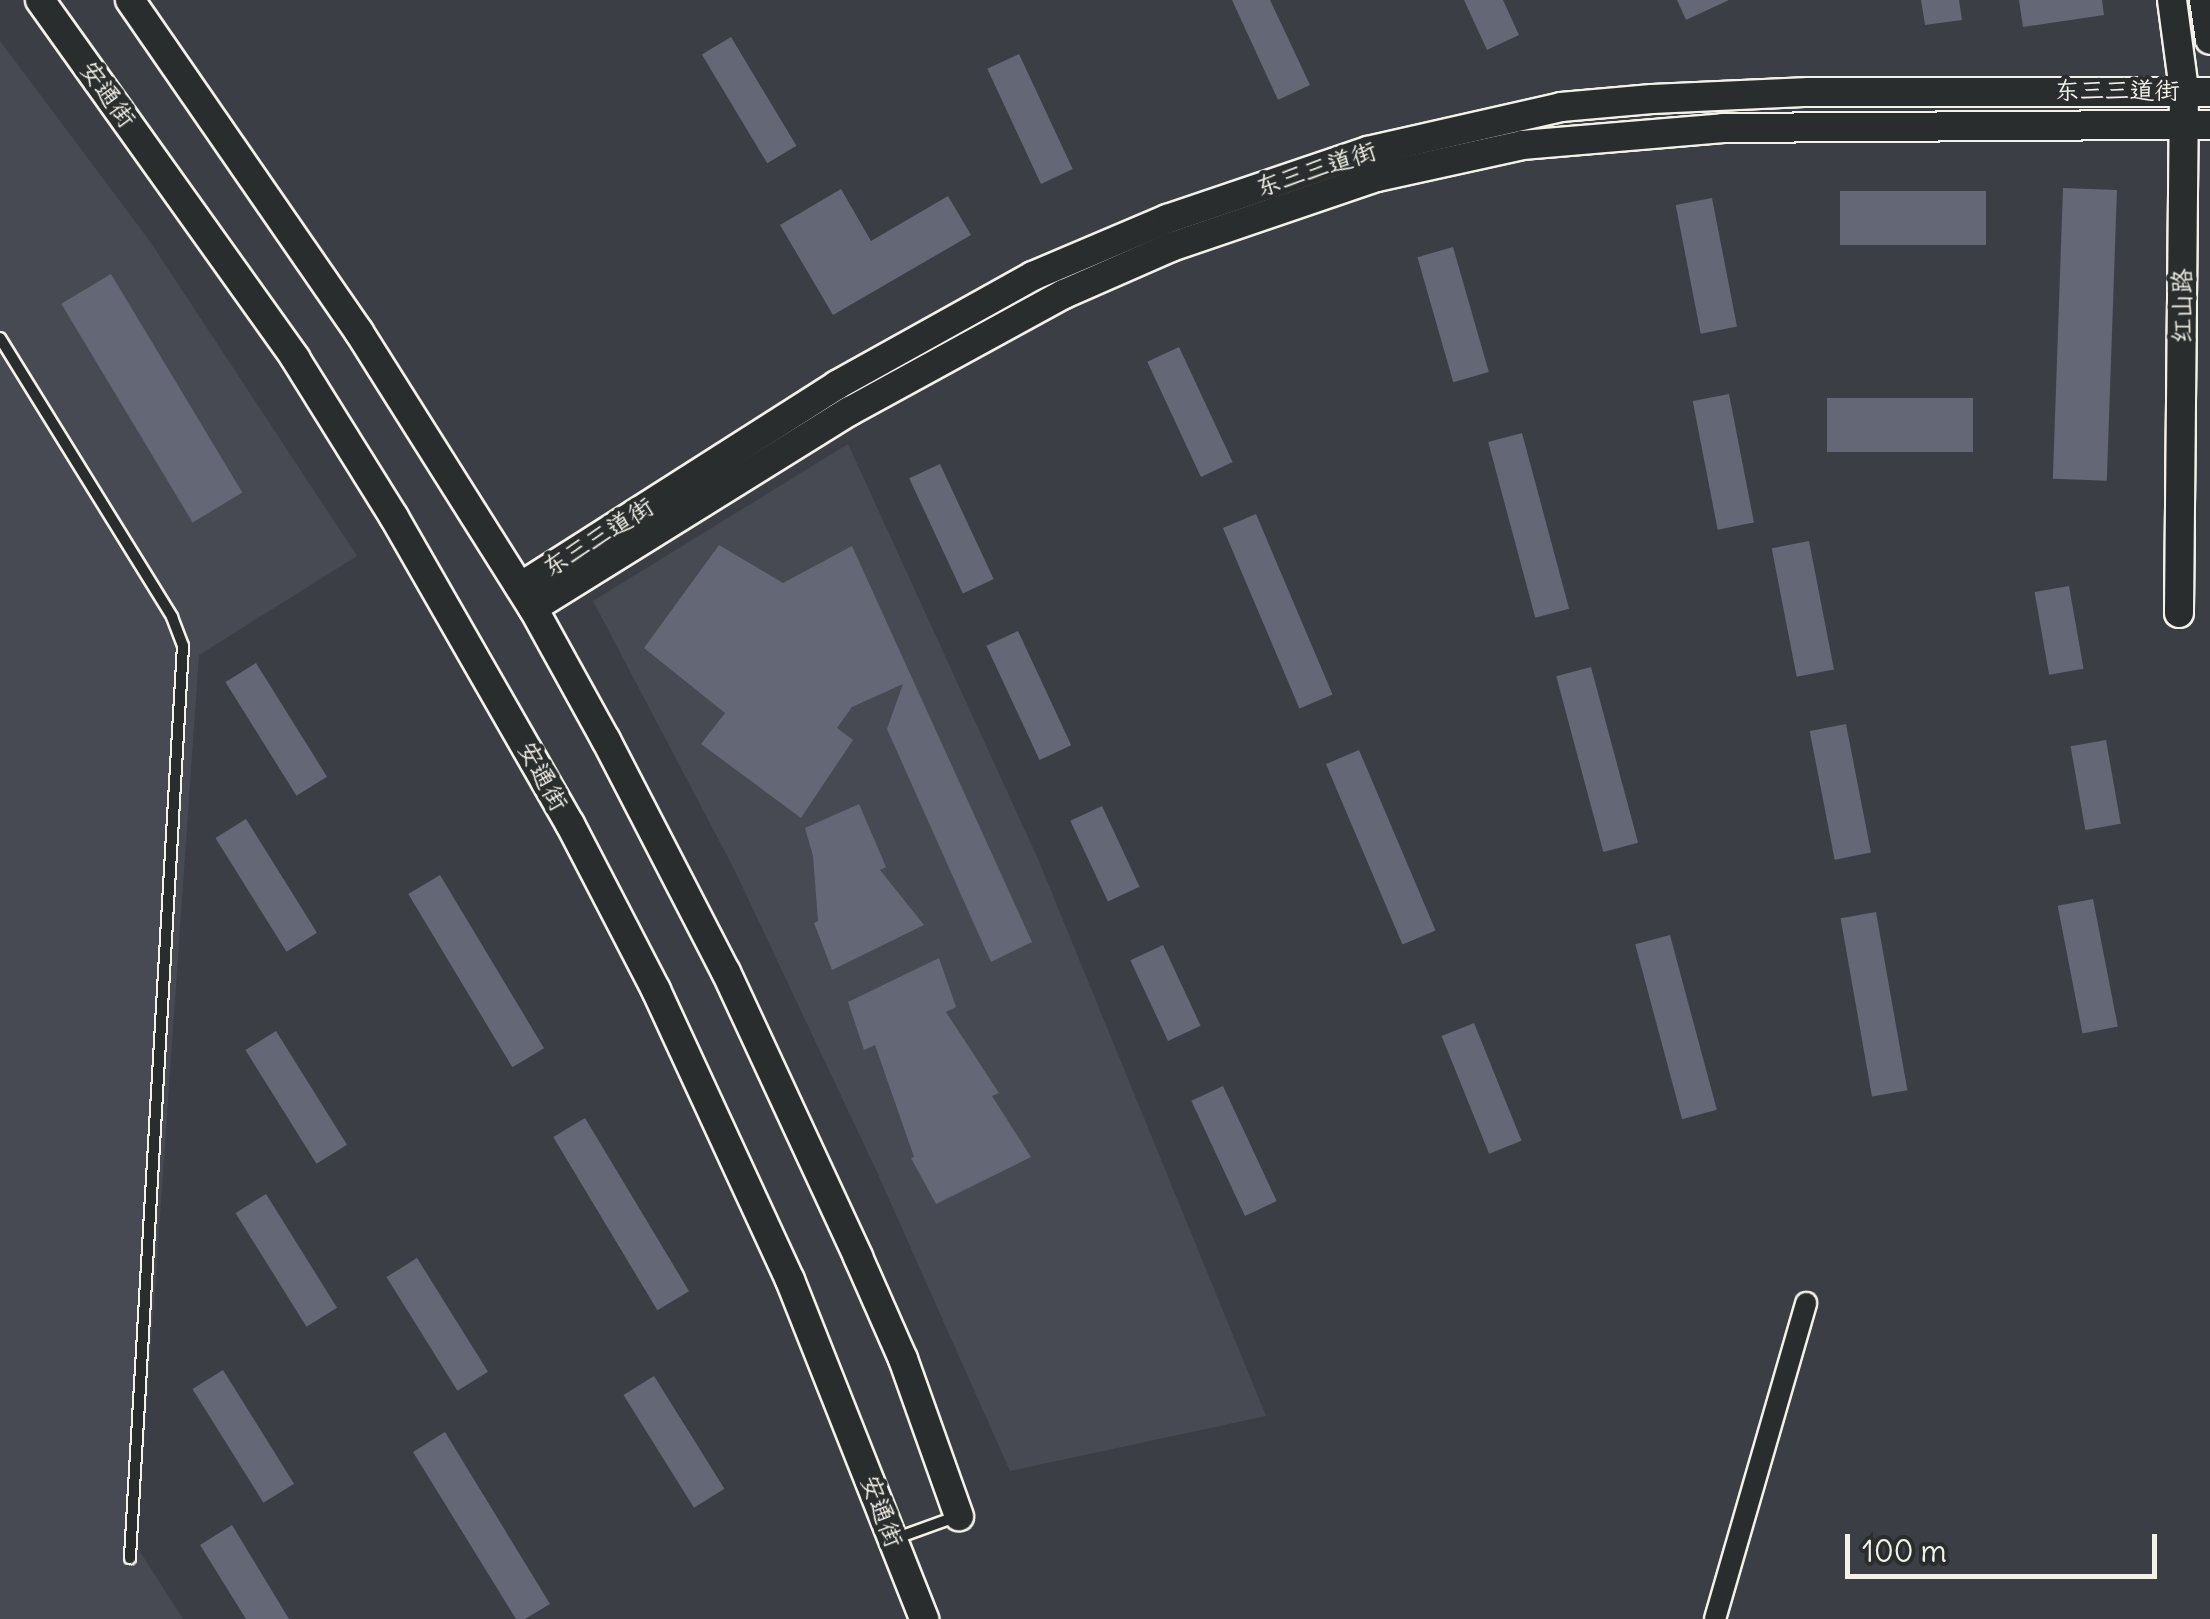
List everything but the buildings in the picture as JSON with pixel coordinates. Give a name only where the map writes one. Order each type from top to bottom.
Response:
[{"type":"main road","name":"安通街","points":[[40,0],[295,358],[394,517],[570,824],[656,990],[790,1280],[924,1619]]},
{"type":"main road","points":[[130,0],[295,234],[526,597],[665,850],[734,990],[903,1359],[960,1516]]},
{"type":"main road","name":"红山路","points":[[2172,0],[2197,91],[2179,613]]},
{"type":"main road","points":[[2204,0],[2210,40]]},
{"type":"main road","name":"东三三道街","points":[[526,597],[838,385],[1033,276],[1167,219],[1368,150],[1517,115],[1652,99],[1809,92],[2197,91]]},
{"type":"main road","name":"东三三道街","points":[[526,597],[850,411],[1064,294],[1172,247],[1377,177],[1522,145],[1666,132],[2197,125]]},
{"type":"street","points":[[1716,1619],[1806,1303]]},
{"type":"lane","points":[[0,338],[172,618],[183,646],[130,1558]]},
{"type":"lane","points":[[893,1539],[960,1516]]},
{"type":"shaded area","points":[[0,41],[149,240],[357,556],[199,655],[137,1547],[183,1619],[0,1619]]},
{"type":"shaded area","points":[[848,444],[1038,859],[1266,1416],[1010,1471],[877,1172],[734,869],[593,601]]}]
